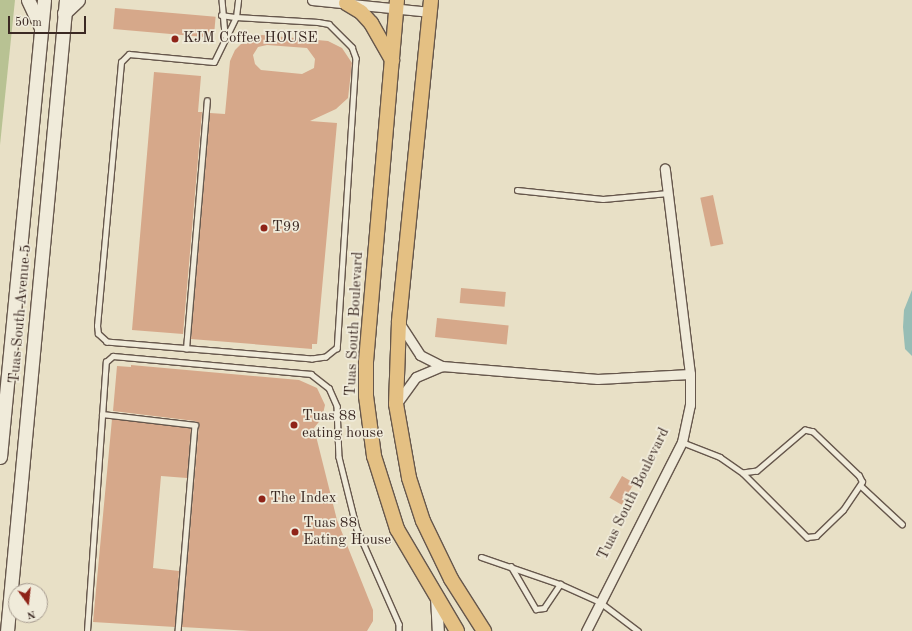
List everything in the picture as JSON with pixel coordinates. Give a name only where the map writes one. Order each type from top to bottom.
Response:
[{"type":"main road","points":[[28,0],[41,28]]},
{"type":"main road","name":"Tuas South Avenue 5","points":[[0,457],[44,0]]},
{"type":"main road","name":"Tuas South Avenue 5","points":[[8,630],[66,0]]},
{"type":"main road","points":[[64,13],[78,0]]},
{"type":"main road","points":[[346,4],[361,12],[371,23],[392,60]]},
{"type":"main road","name":"Tuas South Boulevard","points":[[397,4],[366,396],[374,456],[387,503],[397,529],[457,631]]},
{"type":"main road","points":[[431,6],[399,322],[396,404],[408,478],[423,521],[451,580],[484,631]]},
{"type":"street","points":[[312,0],[346,4],[431,6]]},
{"type":"street","name":"Tuas South Boulevard","points":[[586,631],[682,442],[690,405],[690,374],[670,193],[665,169]]},
{"type":"street","points":[[399,322],[420,355],[442,366],[597,379],[690,374]]},
{"type":"street","points":[[396,404],[416,377],[442,366]]},
{"type":"street","points":[[436,596],[438,631]]},
{"type":"lane","points":[[222,0],[221,15],[225,35]]},
{"type":"lane","points":[[221,15],[236,17],[329,24],[352,47],[356,58],[337,348],[326,357],[312,359],[107,342],[98,334],[97,326],[121,62],[129,54],[214,62],[225,35],[236,17],[238,0]]},
{"type":"lane","points":[[186,349],[207,101]]},
{"type":"lane","points":[[517,190],[603,199],[670,193]]},
{"type":"lane","points":[[87,631],[106,362],[113,356],[311,374],[329,388],[337,406],[339,457],[357,529],[399,624],[399,631]]},
{"type":"lane","points":[[102,414],[195,425],[178,631]]},
{"type":"lane","points":[[743,473],[757,471],[805,430],[813,432],[859,476],[861,486],[902,524]]},
{"type":"lane","points":[[682,442],[720,457],[743,473],[807,537],[816,536],[843,510],[861,486]]},
{"type":"lane","points":[[481,557],[560,584],[600,602],[638,631]]},
{"type":"lane","points":[[511,566],[536,609],[544,608],[560,584]]},
{"type":"green space","points":[[0,0],[15,0],[0,145]]},
{"type":"water","points":[[912,290],[912,356],[905,349],[903,327],[904,310]]},
{"type":"building","points":[[115,8],[216,17],[214,38],[113,29]]},
{"type":"building","name":"T99","points":[[262,35],[328,41],[342,48],[352,63],[348,98],[336,109],[310,121],[337,123],[317,344],[312,344],[312,349],[191,339],[210,113],[225,114],[230,61],[235,50],[246,39]],"holes":[[[267,45],[307,48],[315,59],[314,68],[302,74],[261,70],[255,64],[253,55],[258,47]]]},
{"type":"building","points":[[154,72],[201,76],[198,112],[202,112],[183,334],[132,330]]},
{"type":"building","points":[[713,195],[723,244],[711,247],[700,198]]},
{"type":"building","points":[[461,288],[506,292],[505,307],[460,303]]},
{"type":"building","points":[[437,318],[509,326],[507,344],[435,337]]},
{"type":"building","name":"The Index","points":[[131,365],[299,380],[317,388],[325,405],[322,418],[314,428],[337,520],[373,610],[373,621],[367,631],[251,631],[182,627],[199,424],[195,421],[113,411],[117,366],[131,367]]},
{"type":"building","points":[[112,419],[191,428],[187,478],[161,476],[153,568],[179,571],[175,627],[93,622]]},
{"type":"building","points":[[622,476],[634,483],[622,505],[610,498]]},
{"type":"place","name":"KJM Coffee HOUSE","points":[[175,39]]},
{"type":"place","name":"T99","points":[[264,228]]},
{"type":"place","name":"Tuas 88 eating house","points":[[294,425]]},
{"type":"place","name":"The Index","points":[[262,499]]},
{"type":"place","name":"Tuas 88 Eating House","points":[[295,532]]}]
